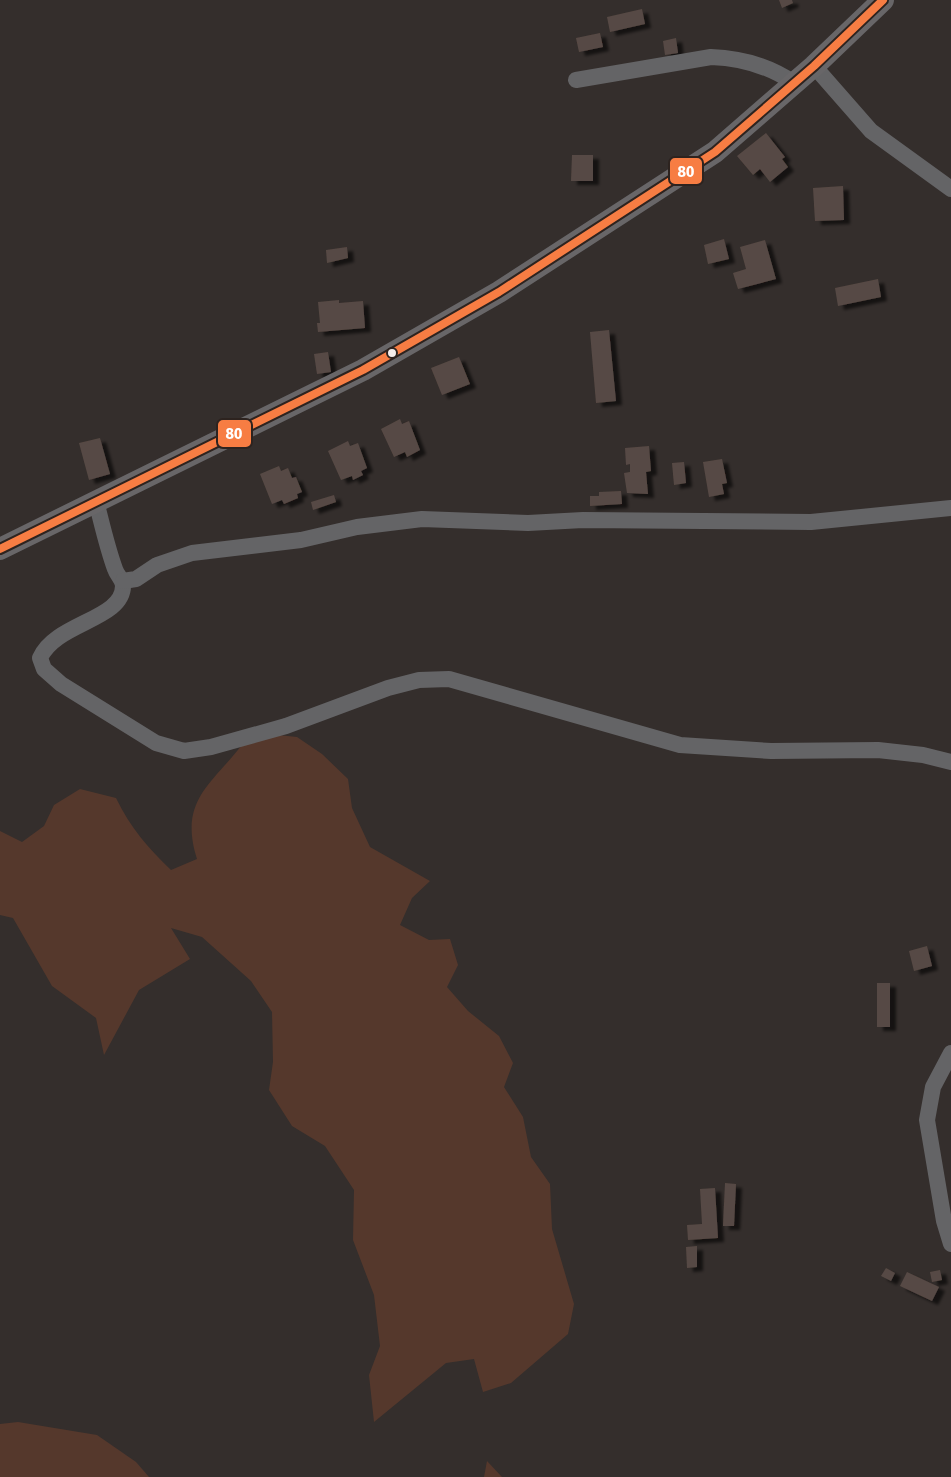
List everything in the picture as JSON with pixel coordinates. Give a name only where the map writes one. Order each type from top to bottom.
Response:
[{"type":"street","points":[[0,549],[363,370],[461,315],[706,158],[814,66],[883,0]]},
{"type":"street","points":[[576,80],[711,57],[734,57],[774,71],[794,83]]},
{"type":"street","points":[[814,66],[871,131],[951,189]]},
{"type":"street","points":[[96,501],[114,568],[123,581],[122,592],[112,608],[57,636],[45,647],[40,658],[44,669],[61,684],[156,743],[184,751],[210,747],[286,726],[388,688],[419,680],[449,679],[680,745],[771,751],[878,750],[923,755],[951,762]]},
{"type":"street","points":[[123,581],[135,579],[157,565],[192,553],[301,540],[357,527],[422,519],[528,523],[573,520],[811,522],[951,508]]},
{"type":"street","points":[[951,1053],[933,1087],[927,1120],[944,1221],[951,1244]]},
{"type":"shaded area","points":[[278,735],[297,737],[322,754],[348,779],[352,808],[370,847],[430,881],[412,898],[400,925],[429,940],[450,939],[458,965],[447,987],[468,1011],[499,1036],[513,1063],[504,1087],[523,1117],[531,1157],[550,1184],[552,1229],[574,1304],[568,1334],[511,1383],[483,1392],[474,1359],[446,1363],[374,1422],[369,1375],[380,1346],[374,1295],[353,1240],[354,1190],[325,1146],[292,1126],[269,1090],[273,1062],[272,1012],[251,981],[202,937],[171,928],[190,959],[139,990],[104,1055],[96,1018],[52,986],[13,918],[0,915],[0,831],[22,842],[44,826],[54,805],[80,789],[116,798],[140,837],[171,870],[197,859],[192,838],[192,821],[195,807],[211,781],[245,741]]},
{"type":"shaded area","points":[[18,1422],[97,1435],[136,1462],[149,1477],[0,1477],[0,1424]]},
{"type":"shaded area","points":[[487,1461],[502,1477],[484,1477]]},
{"type":"building","points":[[779,0],[792,0],[793,3],[782,8]]},
{"type":"building","points":[[642,9],[645,24],[610,32],[607,17]]},
{"type":"building","points":[[600,33],[603,47],[579,52],[576,38]]},
{"type":"building","points":[[676,38],[678,53],[665,55],[663,41]]},
{"type":"building","points":[[766,133],[785,157],[782,159],[788,167],[770,182],[760,169],[753,175],[737,156]]},
{"type":"building","points":[[572,155],[593,155],[593,181],[571,181]]},
{"type":"building","points":[[843,186],[844,220],[815,221],[813,188]]},
{"type":"building","points":[[724,239],[729,259],[708,264],[704,245]]},
{"type":"building","points":[[765,240],[776,279],[738,289],[733,273],[746,269],[740,247]]},
{"type":"building","points":[[347,247],[348,258],[327,263],[326,250]]},
{"type":"building","points":[[878,279],[881,297],[838,306],[835,288]]},
{"type":"building","points":[[339,300],[339,303],[363,301],[365,328],[318,332],[317,323],[320,323],[318,302]]},
{"type":"building","points":[[609,330],[616,401],[596,403],[590,332]]},
{"type":"building","points":[[328,352],[331,372],[317,374],[314,354]]},
{"type":"building","points":[[459,357],[470,384],[442,395],[431,368]]},
{"type":"building","points":[[400,419],[402,424],[409,421],[420,450],[407,457],[405,452],[394,457],[381,429]]},
{"type":"building","points":[[100,438],[110,474],[89,480],[79,443]]},
{"type":"building","points":[[348,441],[350,446],[358,443],[367,468],[361,471],[363,475],[353,480],[352,476],[341,480],[328,451]]},
{"type":"building","points":[[649,446],[651,471],[646,472],[648,494],[627,493],[624,473],[630,472],[630,464],[626,465],[625,448]]},
{"type":"building","points":[[722,459],[727,483],[722,484],[724,494],[709,497],[703,462]]},
{"type":"building","points":[[684,462],[686,483],[674,485],[672,463]]},
{"type":"building","points":[[279,466],[281,471],[288,468],[292,478],[296,477],[302,492],[297,494],[298,498],[284,504],[282,500],[272,504],[260,474]]},
{"type":"building","points":[[621,491],[622,504],[590,506],[590,496],[599,496],[599,492]]},
{"type":"building","points":[[334,495],[336,502],[313,510],[311,502]]},
{"type":"building","points":[[927,946],[932,966],[914,971],[909,951]]},
{"type":"building","points":[[877,983],[890,983],[890,1027],[877,1027]]},
{"type":"building","points":[[725,1183],[736,1184],[734,1226],[723,1226]]},
{"type":"building","points":[[715,1188],[718,1238],[688,1240],[687,1225],[702,1224],[700,1189]]},
{"type":"building","points":[[697,1246],[697,1267],[687,1268],[686,1247]]},
{"type":"building","points":[[886,1268],[895,1273],[891,1281],[881,1276]]},
{"type":"building","points":[[940,1270],[942,1280],[932,1282],[930,1272]]},
{"type":"building","points":[[907,1272],[939,1287],[932,1301],[900,1286]]},
{"type":"transit line","name":"80","points":[[0,549],[363,370],[499,292],[715,152],[814,66],[883,0]]}]
